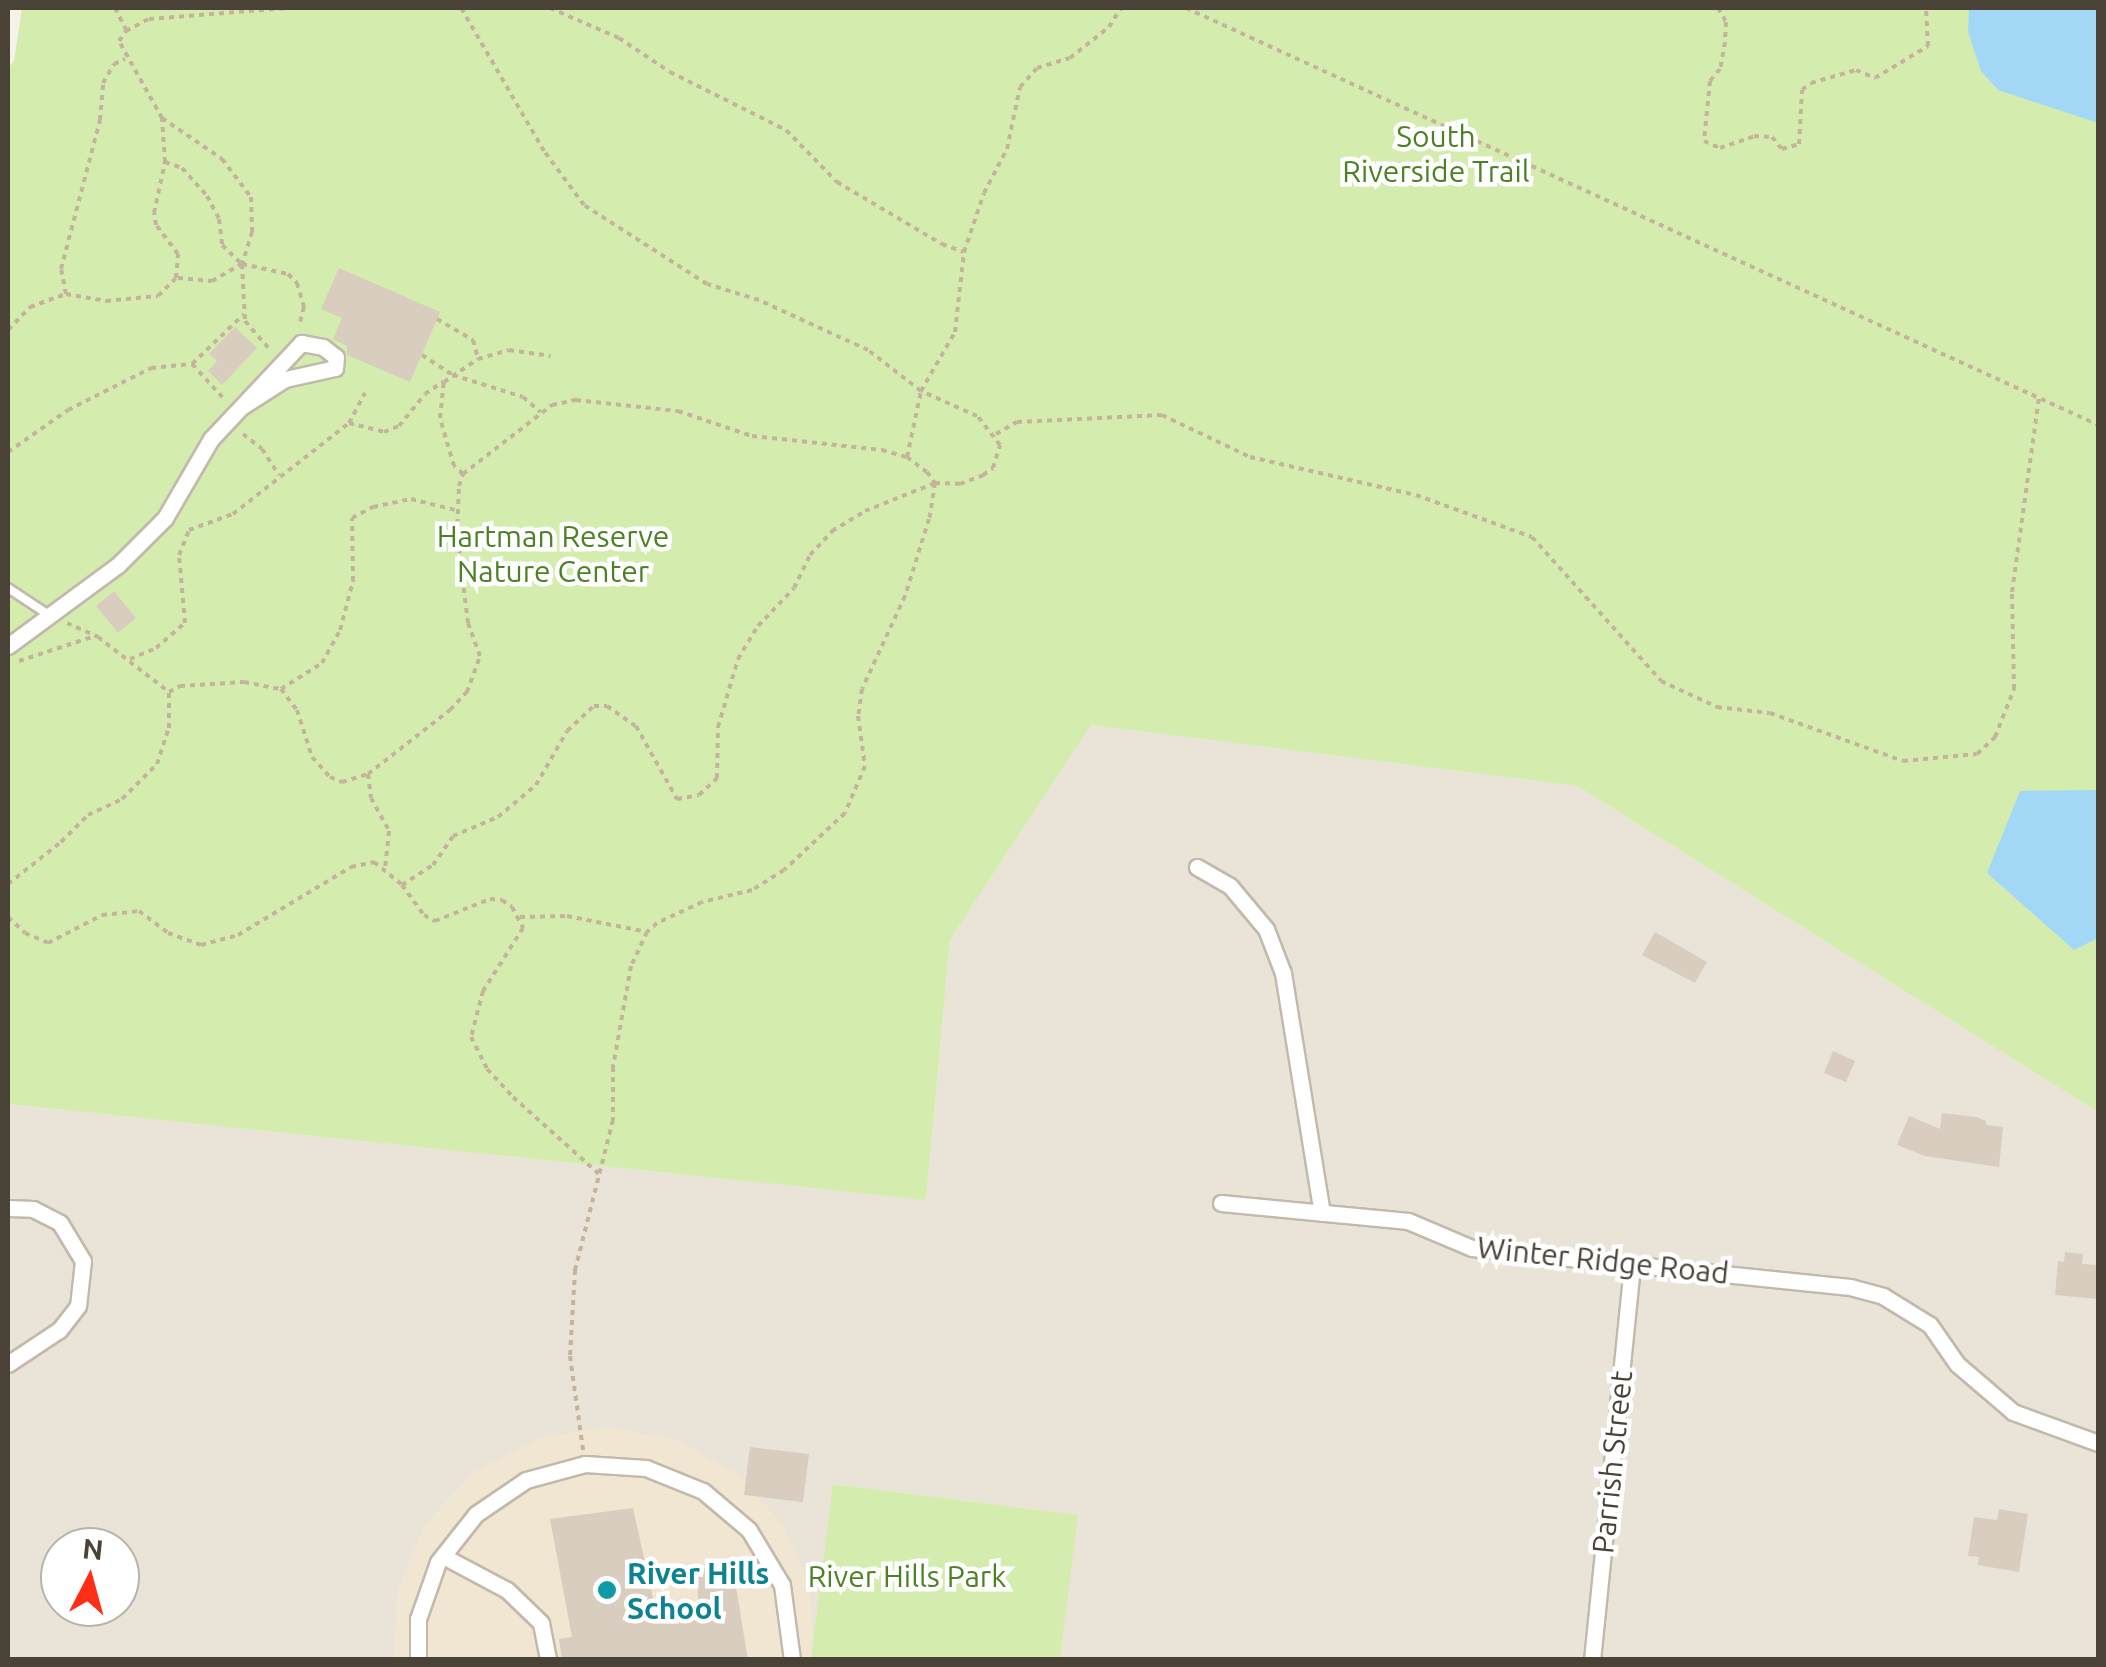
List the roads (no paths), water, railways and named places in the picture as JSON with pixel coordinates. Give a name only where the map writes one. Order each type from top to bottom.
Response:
[{"type":"street","points":[[8,646],[118,565],[166,518],[211,439],[302,342],[323,347],[336,357],[335,368],[285,380],[240,409]]},
{"type":"street","points":[[1197,867],[1230,886],[1266,930],[1282,972],[1322,1213]]},
{"type":"street","name":"Winter Ridge Road","points":[[1221,1203],[1408,1222],[1472,1248],[1850,1287],[1883,1296],[1930,1325],[1974,1382],[2013,1412],[2098,1443]]},
{"type":"street","points":[[8,1208],[33,1209],[60,1223],[83,1261],[78,1306],[59,1330],[8,1364]]},
{"type":"street","name":"Parrish Street","points":[[1592,1660],[1632,1264]]},
{"type":"street","points":[[418,1660],[418,1620],[443,1556],[476,1514],[526,1480],[585,1464],[646,1468],[703,1490],[749,1530],[782,1585],[792,1660]]},
{"type":"street","points":[[443,1556],[508,1590],[540,1622],[548,1660]]},
{"type":"lane","points":[[8,588],[49,615]]},
{"type":"water","points":[[1969,8],[2098,8],[2098,123],[1998,90],[1981,71],[1968,32]]},
{"type":"water","points":[[2098,790],[2098,938],[2074,950],[1987,873],[2020,791]]},
{"type":"place","name":"River Hills School","points":[[607,1590]]},
{"type":"park label","name":"South Riverside Trail","points":[[1436,153]]},
{"type":"park label","name":"Hartman Reserve Nature Center","points":[[553,553]]},
{"type":"park label","name":"River Hills Park","points":[[907,1576]]}]
